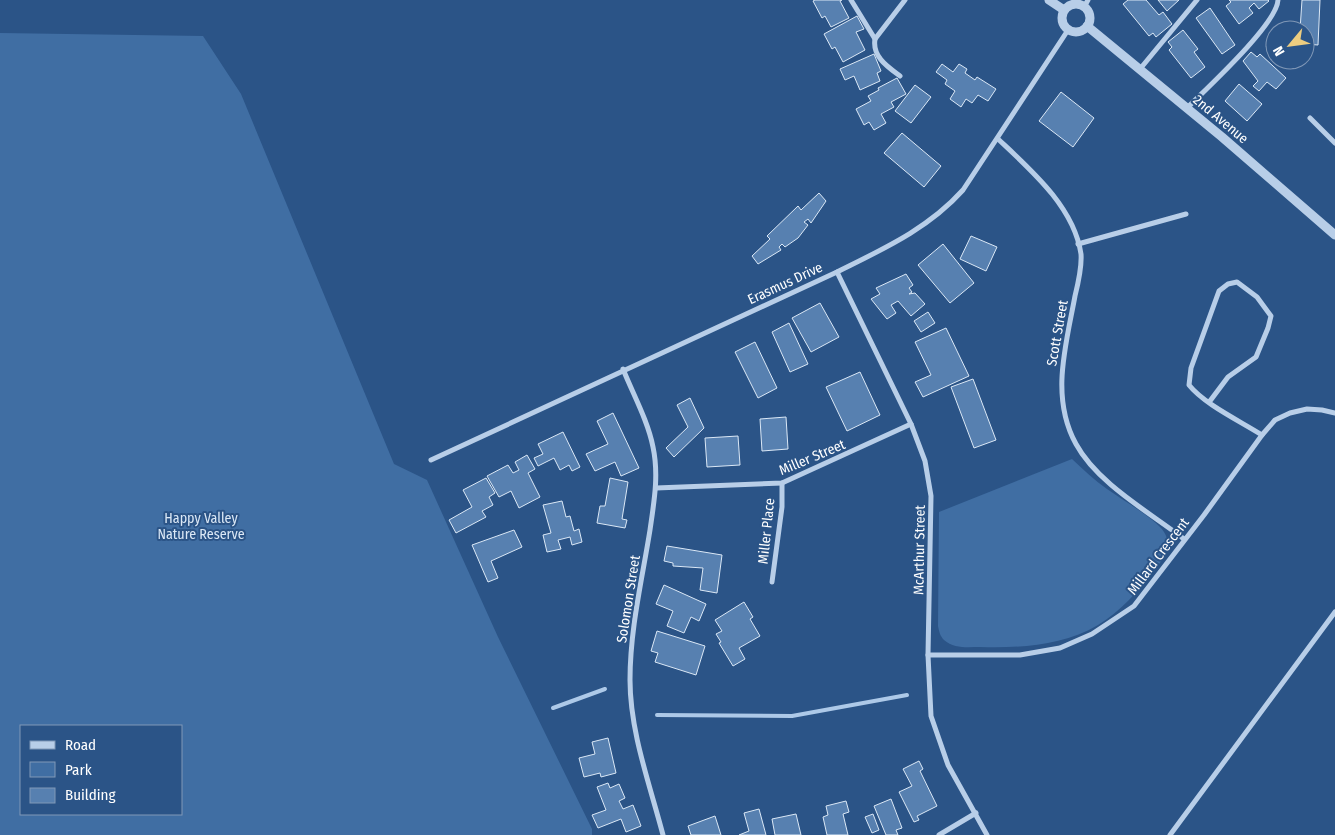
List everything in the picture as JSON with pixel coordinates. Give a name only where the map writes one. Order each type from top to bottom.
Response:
[{"type":"street","points":[[851,0],[874,39],[874,47],[880,58],[886,66],[900,76]]},
{"type":"street","points":[[874,39],[905,0]]},
{"type":"street","points":[[1050,0],[1064,10]]},
{"type":"street","points":[[1140,69],[1197,0]]},
{"type":"street","points":[[1187,108],[1230,65],[1259,32],[1276,10],[1278,0]]},
{"type":"street","points":[[1086,3],[1089,14],[1087,26],[1079,32],[1068,30],[1061,20],[1064,10],[1071,5],[1086,3]]},
{"type":"street","name":"2nd Avenue","points":[[1087,26],[1187,108],[1335,235]]},
{"type":"street","name":"Erasmus Drive","points":[[431,460],[837,272],[906,236],[946,209],[963,190],[998,139],[1068,30]]},
{"type":"street","points":[[1310,118],[1335,143]]},
{"type":"street","name":"Scott Street","points":[[998,139],[1047,188],[1065,212],[1078,244],[1081,256],[1060,371],[1063,409],[1076,443],[1090,464],[1104,478],[1184,539]]},
{"type":"street","points":[[1078,244],[1186,214]]},
{"type":"street","name":"McArthur Street","points":[[837,272],[911,424],[925,461],[931,496],[929,701],[939,743],[948,765],[987,835]]},
{"type":"street","points":[[1210,401],[1224,381],[1256,356],[1271,320],[1267,308],[1237,282],[1228,284],[1219,291],[1192,368],[1189,385],[1210,401],[1262,434]]},
{"type":"street","name":"Solomon Street","points":[[623,370],[653,446],[656,488],[632,627],[630,678],[634,719],[662,835]]},
{"type":"street","name":"Millard Crescent","points":[[928,655],[1020,655],[1060,648],[1092,634],[1134,606],[1204,515],[1262,434],[1276,420],[1290,413],[1307,409],[1322,410],[1335,414]]},
{"type":"street","name":"Miller Street","points":[[656,488],[782,483],[911,424]]},
{"type":"street","name":"Miller Place","points":[[772,582],[782,507],[782,483]]},
{"type":"street","points":[[1170,835],[1335,612]]},
{"type":"street","points":[[939,835],[976,813]]},
{"type":"green space","name":"Happy Valley Nature Reserve","points":[[0,33],[203,36],[241,94],[394,464],[427,480],[498,637],[592,829],[592,835],[0,835]]},
{"type":"green space","points":[[1072,459],[1102,486],[1146,515],[1164,532],[1168,542],[1166,552],[1155,570],[1122,607],[1098,625],[1070,637],[1041,644],[1011,647],[961,647],[948,643],[939,632],[938,626],[939,512]]},
{"type":"building","points":[[842,0],[840,1],[849,18],[831,27],[825,16],[822,18],[813,1]]},
{"type":"building","points":[[1128,0],[1146,0],[1159,15],[1163,12],[1172,24],[1156,37],[1153,33],[1149,36],[1123,4]]},
{"type":"building","points":[[1158,0],[1179,0],[1167,11]]},
{"type":"building","points":[[1229,0],[1269,1],[1259,9],[1254,3],[1249,8],[1253,13],[1239,24],[1226,6],[1231,2]]},
{"type":"building","points":[[1302,0],[1320,0],[1318,45],[1315,45],[1315,20],[1301,20]]},
{"type":"building","points":[[1210,8],[1235,45],[1222,54],[1196,18]]},
{"type":"building","points":[[857,16],[864,29],[856,32],[865,50],[843,62],[835,47],[832,49],[824,34]]},
{"type":"building","points":[[1183,30],[1198,49],[1194,52],[1205,67],[1191,78],[1169,50],[1172,47],[1168,42]]},
{"type":"building","points":[[1251,52],[1257,57],[1260,54],[1265,59],[1265,70],[1277,70],[1286,78],[1276,89],[1267,82],[1259,91],[1253,86],[1258,81],[1243,61]]},
{"type":"building","points":[[874,54],[881,71],[877,73],[880,81],[860,90],[854,76],[845,80],[840,69]]},
{"type":"building","points":[[942,64],[953,72],[959,64],[967,69],[965,73],[975,80],[977,77],[996,89],[988,101],[978,95],[972,103],[966,99],[961,107],[950,99],[955,91],[945,84],[947,80],[936,72]]},
{"type":"building","points":[[897,78],[906,94],[891,102],[894,107],[881,114],[886,123],[874,130],[869,122],[864,125],[856,109],[871,101],[868,96],[879,90],[878,88]]},
{"type":"building","points":[[1239,84],[1262,104],[1247,121],[1225,101]]},
{"type":"building","points":[[915,85],[931,97],[911,123],[895,111]]},
{"type":"building","points":[[1061,92],[1094,118],[1073,147],[1039,121]]},
{"type":"building","points":[[902,133],[941,166],[924,187],[884,153]]},
{"type":"building","points":[[819,193],[826,201],[811,223],[808,219],[804,222],[808,225],[798,238],[785,247],[782,244],[779,247],[781,250],[758,264],[752,256],[770,239],[767,236],[798,206],[801,210]]},
{"type":"building","points":[[971,236],[997,247],[986,271],[960,259]]},
{"type":"building","points":[[943,244],[974,283],[950,303],[918,265]]},
{"type":"building","points":[[906,274],[913,285],[909,288],[912,292],[909,294],[915,293],[925,304],[911,316],[898,301],[891,305],[896,313],[887,319],[871,299],[880,294],[876,288]]},
{"type":"building","points":[[820,303],[839,337],[811,352],[792,318]]},
{"type":"building","points":[[928,312],[935,323],[921,332],[914,321]]},
{"type":"building","points":[[789,323],[808,364],[790,372],[772,332]]},
{"type":"building","points":[[946,328],[969,376],[923,397],[915,382],[931,375],[915,342]]},
{"type":"building","points":[[755,342],[777,388],[758,398],[735,352]]},
{"type":"building","points":[[860,372],[880,415],[847,431],[826,387]]},
{"type":"building","points":[[973,379],[996,440],[974,448],[951,387]]},
{"type":"building","points":[[690,398],[704,428],[674,457],[666,448],[688,427],[677,405]]},
{"type":"building","points":[[613,413],[639,468],[621,476],[615,462],[595,471],[586,454],[608,444],[597,421]]},
{"type":"building","points":[[786,417],[788,449],[762,451],[760,419]]},
{"type":"building","points":[[563,432],[580,467],[572,471],[569,465],[560,470],[554,458],[538,466],[534,458],[543,454],[538,444]]},
{"type":"building","points":[[738,436],[740,465],[707,467],[705,438]]},
{"type":"building","points":[[527,455],[535,469],[528,473],[540,497],[519,508],[511,491],[499,497],[487,476],[508,465],[513,473],[519,470],[515,462]]},
{"type":"building","points":[[486,478],[495,493],[489,497],[493,505],[482,511],[486,517],[456,533],[449,520],[472,507],[463,490]]},
{"type":"building","points":[[610,478],[628,482],[622,519],[627,520],[625,528],[597,523],[600,506],[605,506]]},
{"type":"building","points":[[562,501],[566,517],[570,516],[574,531],[579,529],[582,542],[572,545],[570,537],[558,540],[561,549],[547,552],[543,535],[551,533],[543,505]]},
{"type":"building","points":[[514,530],[522,547],[491,561],[498,578],[488,582],[472,545]]},
{"type":"building","points":[[667,546],[722,555],[717,593],[700,590],[703,568],[673,566],[673,563],[664,561]]},
{"type":"building","points":[[664,585],[706,604],[699,621],[691,617],[684,633],[667,626],[673,611],[656,604]]},
{"type":"building","points":[[744,602],[753,617],[750,619],[760,636],[739,648],[745,659],[733,666],[719,643],[721,642],[716,634],[722,631],[715,620]]},
{"type":"building","points":[[657,631],[705,646],[696,675],[655,662],[658,653],[651,651]]},
{"type":"building","points":[[608,738],[616,773],[601,777],[600,773],[584,777],[579,758],[595,754],[592,742]]},
{"type":"building","points":[[919,761],[923,769],[920,771],[937,806],[917,816],[919,820],[914,822],[899,792],[912,786],[903,769]]},
{"type":"building","points":[[608,783],[610,788],[619,784],[625,798],[619,801],[623,809],[633,805],[641,826],[626,832],[621,819],[598,828],[592,815],[606,810],[597,787]]},
{"type":"building","points":[[891,799],[902,828],[896,830],[898,835],[886,835],[874,806]]},
{"type":"building","points":[[846,801],[849,812],[843,814],[848,835],[827,835],[823,817],[828,815],[826,806]]},
{"type":"building","points":[[759,809],[766,835],[739,835],[749,831],[744,813]]},
{"type":"building","points":[[796,814],[801,835],[775,835],[772,819]]},
{"type":"building","points":[[873,814],[879,830],[872,833],[865,817]]},
{"type":"building","points":[[715,816],[721,835],[691,835],[688,826]]},
{"type":"waterway","points":[[553,708],[605,689]]},
{"type":"waterway","points":[[657,715],[792,716],[907,695]]}]
